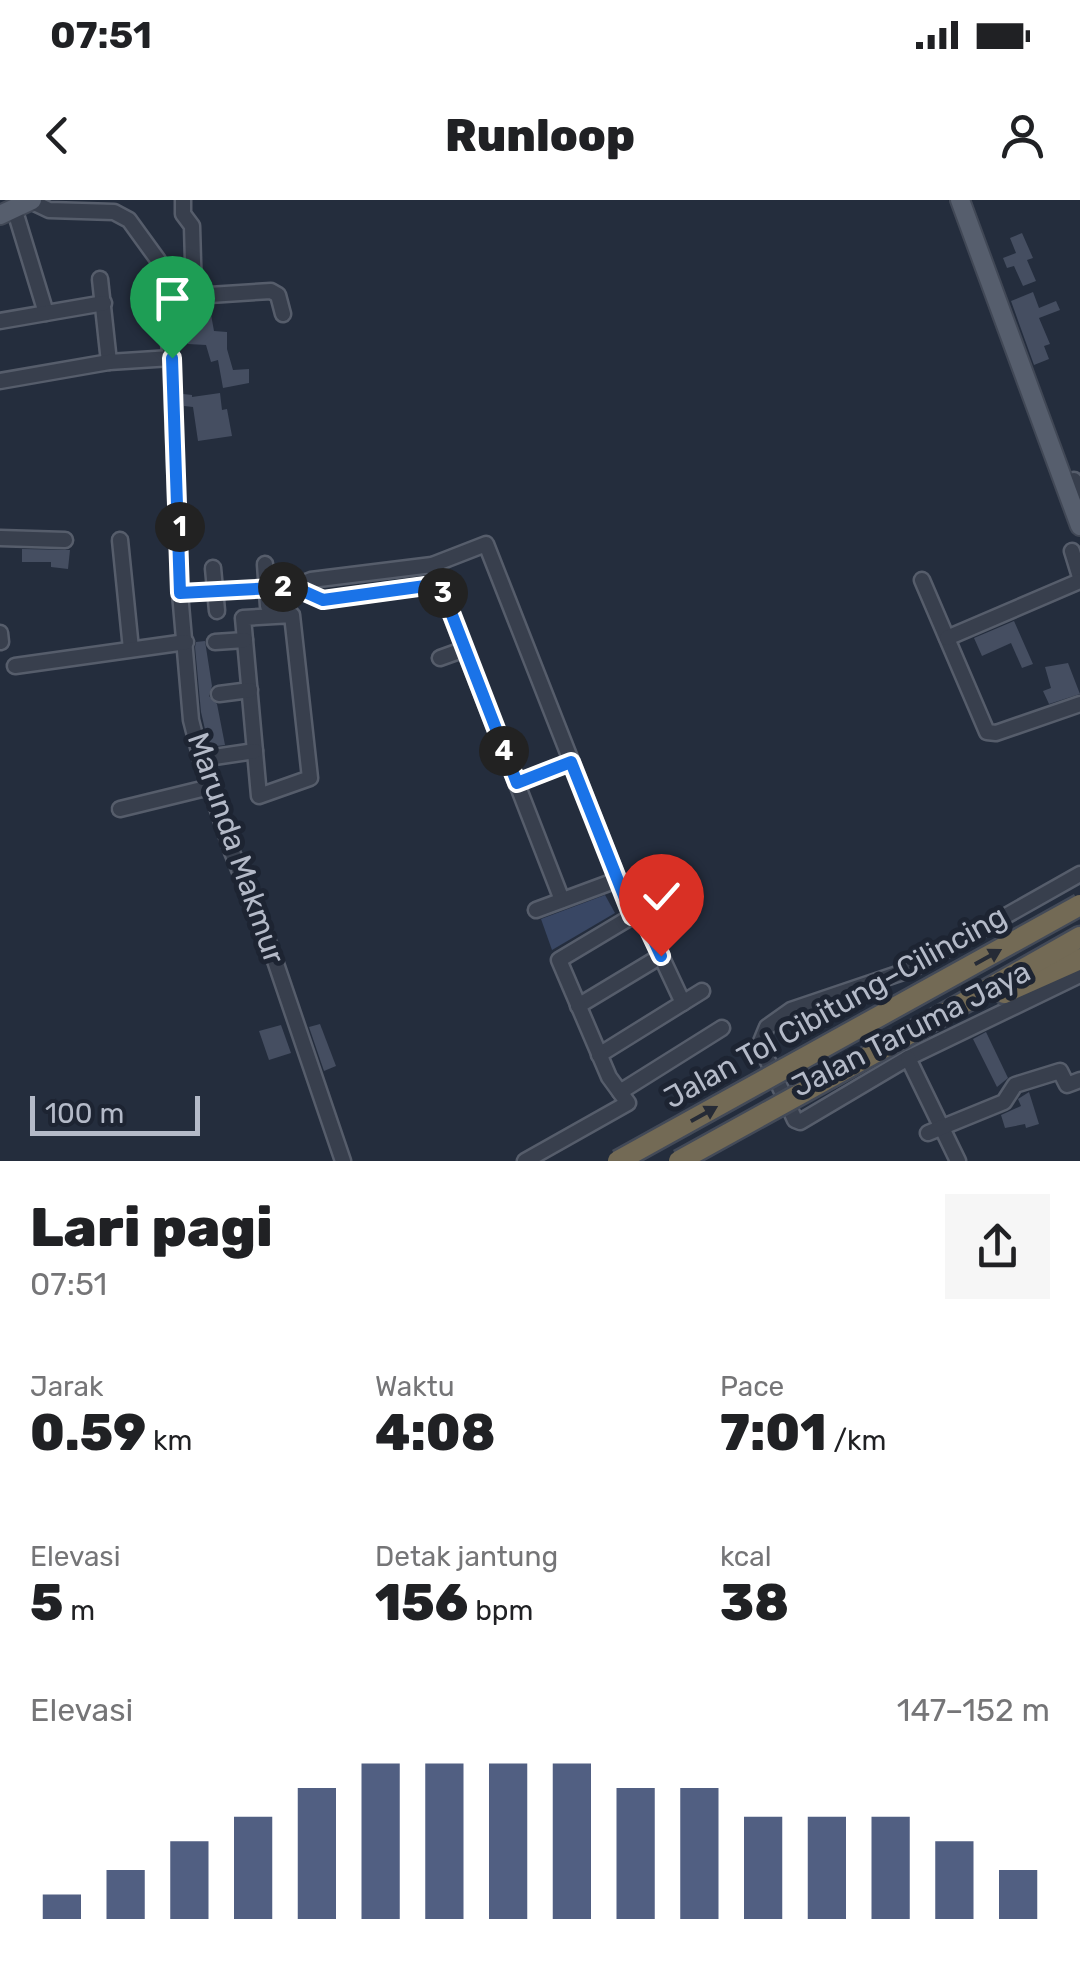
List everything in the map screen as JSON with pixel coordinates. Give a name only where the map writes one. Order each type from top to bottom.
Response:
[{"type":"highway","name":"Jalan Tol Cibitung–Cilincing","points":[[618,1161],[1080,905]]},
{"type":"highway","name":"Jalan Tol Cibitung–Cilincing","points":[[679,1161],[1080,937]]},
{"type":"highway","points":[[905,1036],[1080,959]]},
{"type":"main road","points":[[960,200],[1074,487],[1080,526]]},
{"type":"street","points":[[182,200],[183,214],[192,226],[194,296]]},
{"type":"street","points":[[19,206],[46,313]]},
{"type":"street","name":"Marunda Makmur","points":[[19,206],[114,212],[129,220],[158,260],[172,358],[180,593],[191,720],[200,760],[271,949],[343,1161]]},
{"type":"street","points":[[100,279],[109,362]]},
{"type":"street","points":[[164,294],[271,291],[278,295],[283,314]]},
{"type":"street","points":[[0,322],[104,303]]},
{"type":"street","points":[[0,381],[109,362],[172,358]]},
{"type":"street","points":[[0,538],[64,540]]},
{"type":"street","points":[[120,540],[131,649]]},
{"type":"street","points":[[180,593],[294,587],[310,580],[432,566],[486,544],[618,880],[683,1003]]},
{"type":"street","points":[[946,638],[1080,579],[1072,551]]},
{"type":"street","points":[[265,564],[268,606]]},
{"type":"street","points":[[432,566],[562,900]]},
{"type":"street","points":[[213,568],[216,610]]},
{"type":"street","points":[[922,580],[990,733],[1080,704]]},
{"type":"street","points":[[294,587],[323,600],[440,584]]},
{"type":"street","points":[[292,614],[310,778],[259,796],[250,690],[243,618],[292,614]]},
{"type":"street","points":[[215,642],[245,640]]},
{"type":"street","points":[[15,666],[186,642]]},
{"type":"street","points":[[440,658],[465,649]]},
{"type":"street","points":[[219,694],[250,690]]},
{"type":"street","points":[[200,760],[255,751]]},
{"type":"street","points":[[517,783],[571,762]]},
{"type":"street","points":[[120,809],[210,787]]},
{"type":"street","name":"Jalan Taruma Jaya","points":[[1080,874],[912,970],[791,1010],[767,1027],[760,1044],[798,1122],[908,1058],[1080,975]]},
{"type":"street","points":[[536,910],[618,880]]},
{"type":"street","points":[[525,1161],[628,1103],[600,1055],[559,960],[661,898]]},
{"type":"street","points":[[578,1006],[661,956]]},
{"type":"street","points":[[600,1055],[702,991]]},
{"type":"street","points":[[620,1092],[722,1028]]},
{"type":"street","points":[[908,1058],[935,1130],[958,1161]]},
{"type":"street","points":[[935,1130],[1004,1102],[1020,1084],[1060,1071],[1067,1085],[1080,1080]]},
{"type":"water","points":[[605,895],[615,913],[552,950],[541,919]]},
{"type":"building","points":[[1022,233],[1033,258],[1027,260],[1036,281],[1023,286],[1014,266],[1007,268],[1003,258],[1016,253],[1010,238]]},
{"type":"building","points":[[1033,292],[1039,308],[1056,301],[1060,310],[1039,318],[1050,344],[1044,346],[1049,359],[1034,365],[1011,301]]},
{"type":"building","points":[[177,306],[190,306],[190,313],[210,309],[214,331],[227,332],[233,370],[249,369],[249,383],[223,388],[218,360],[211,362],[206,345],[188,344],[188,328],[178,328]]},
{"type":"building","points":[[220,393],[232,436],[198,441],[193,407],[184,406],[183,394],[192,397]]},
{"type":"building","points":[[22,549],[70,550],[68,569],[51,567],[51,562],[22,562]]},
{"type":"building","points":[[1014,621],[1033,664],[1022,668],[1011,643],[982,656],[974,638]]},
{"type":"building","points":[[205,641],[212,686],[209,696],[217,704],[225,745],[209,747],[201,712],[195,647],[196,642]]},
{"type":"building","points":[[1068,663],[1080,694],[1049,704],[1043,691],[1051,688],[1045,667]]},
{"type":"building","points":[[320,1024],[336,1066],[324,1071],[309,1027]]},
{"type":"building","points":[[281,1025],[291,1053],[269,1060],[259,1031]]},
{"type":"building","points":[[986,1032],[1008,1078],[997,1087],[973,1039]]},
{"type":"building","points":[[1029,1092],[1039,1124],[1005,1128],[1001,1115],[1021,1106],[1018,1099]]},
{"type":"route","points":[[172,358],[180,593],[294,587],[323,600],[440,584],[517,783],[571,762],[632,916],[640,911],[661,956]]}]
